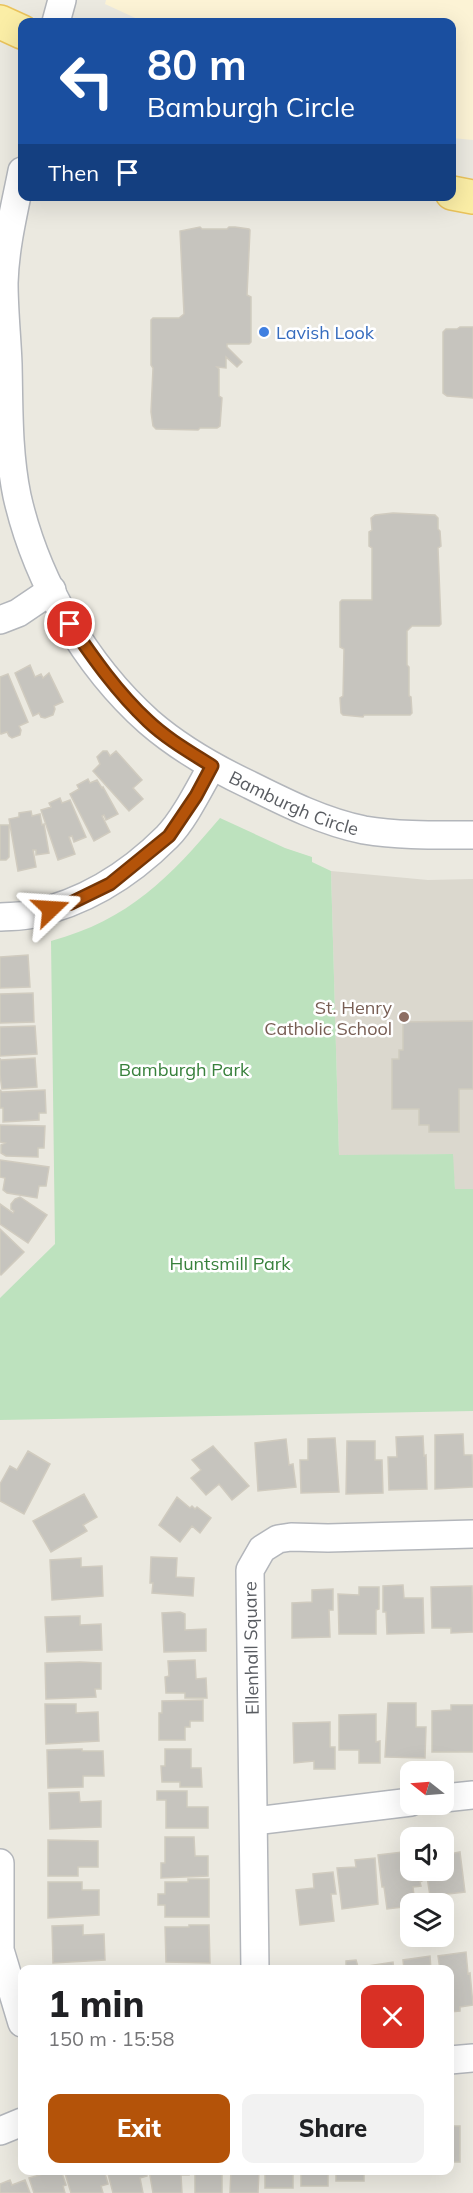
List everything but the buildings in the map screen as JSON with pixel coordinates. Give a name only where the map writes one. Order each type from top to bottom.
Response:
[{"type":"main road","points":[[0,22],[18,30]]},
{"type":"main road","points":[[456,194],[473,197]]},
{"type":"street","points":[[57,18],[62,0]]},
{"type":"street","name":"Bamburgh Circle","points":[[18,190],[11,224],[4,282],[4,362],[8,430],[17,495],[29,539],[52,590],[70,624],[99,667],[149,722],[168,737],[212,766],[309,813],[363,830],[411,835],[473,835]]},
{"type":"street","points":[[0,620],[18,613],[52,590]]},
{"type":"street","points":[[0,917],[31,915],[71,903],[110,884],[169,836],[196,796],[212,766]]},
{"type":"street","name":"Ellenhall Square","points":[[255,1965],[250,1570],[262,1549],[278,1539],[473,1534]]},
{"type":"street","points":[[454,1797],[473,1795]]},
{"type":"street","points":[[254,1821],[400,1803]]},
{"type":"street","points":[[0,1863],[0,1950],[18,2010]]},
{"type":"street","points":[[454,2060],[473,2058]]},
{"type":"street","points":[[0,2131],[18,2124]]},
{"type":"shaded area","points":[[106,0],[473,0],[473,140],[456,138],[456,18],[135,18],[105,4]]},
{"type":"shaded area","name":"St. Henry Catholic School","points":[[331,871],[428,880],[473,879],[473,1189],[455,1189],[452,1154],[339,1156]]},
{"type":"green space","name":"Huntsmill Park","points":[[220,818],[285,848],[312,857],[312,862],[331,871],[339,1155],[453,1154],[455,1189],[473,1189],[473,1411],[0,1420],[0,1298],[55,1244],[51,941],[103,921],[146,894],[183,859]]},
{"type":"place","name":"Lavish Look","points":[[264,332]]},
{"type":"place","name":"St. Henry Catholic School","points":[[404,1017]]},
{"type":"route","points":[[51,909],[71,903],[110,884],[169,836],[196,796],[212,766],[149,722],[99,667],[70,624]]},
{"type":"park label","name":"Bamburgh Park","points":[[184,1069]]}]
